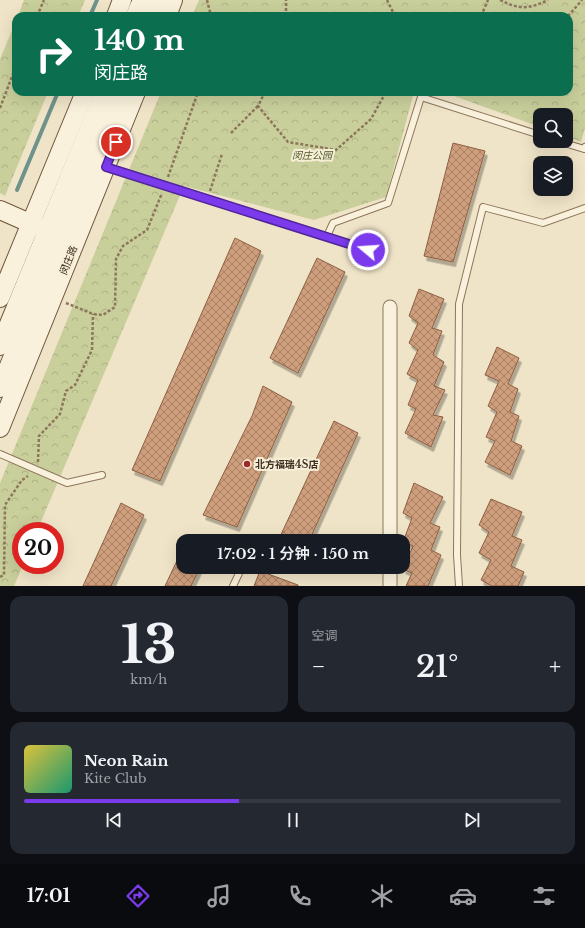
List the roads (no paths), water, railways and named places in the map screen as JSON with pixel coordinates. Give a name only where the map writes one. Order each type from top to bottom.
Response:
[{"type":"street","points":[[118,12],[122,0]]},
{"type":"street","points":[[137,12],[142,0]]},
{"type":"street","points":[[152,12],[157,0]]},
{"type":"street","points":[[169,12],[174,0]]},
{"type":"street","points":[[0,298],[82,96]]},
{"type":"street","points":[[2,340],[102,96]]},
{"type":"street","name":"闵庄路","points":[[0,388],[118,96]]},
{"type":"street","name":"闵庄路","points":[[0,428],[134,96]]},
{"type":"street","points":[[0,210],[47,230]]},
{"type":"street","points":[[390,306],[390,534]]},
{"type":"street","points":[[0,310],[2,340]]},
{"type":"street","points":[[390,574],[390,586]]},
{"type":"lane","points":[[327,236],[333,223],[388,203],[421,97],[533,133]]},
{"type":"lane","points":[[573,146],[584,149],[585,147]]},
{"type":"lane","points":[[106,167],[382,254]]},
{"type":"lane","points":[[459,586],[457,555],[459,304],[483,207],[543,223],[585,208]]},
{"type":"lane","points":[[0,454],[67,483],[102,475]]},
{"type":"lane","points":[[232,586],[238,574]]},
{"type":"waterway","points":[[92,12],[97,0]]},
{"type":"waterway","points":[[17,190],[56,96]]},
{"type":"place","name":"北方福瑞4S店","points":[[247,464]]},
{"type":"park label","name":"闵庄公园","points":[[312,155]]}]
